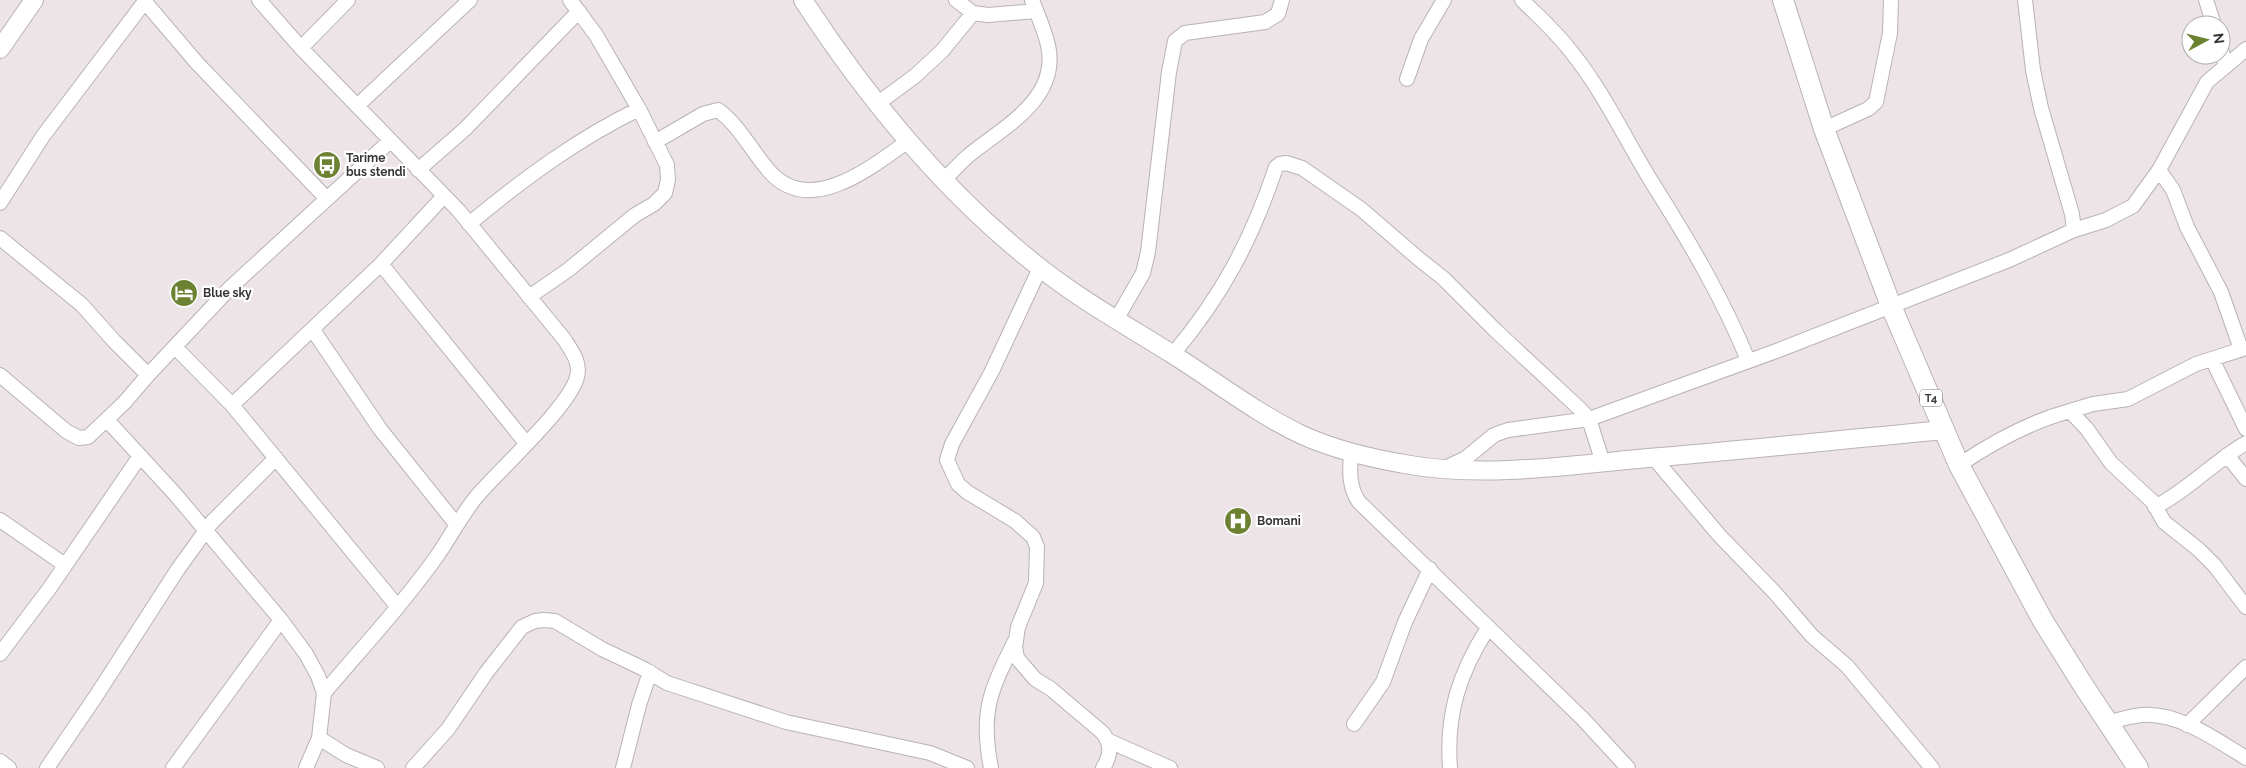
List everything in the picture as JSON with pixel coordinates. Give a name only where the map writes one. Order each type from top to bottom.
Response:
[{"type":"highway","name":"T4","points":[[1782,0],[1824,129],[1891,306],[1945,430],[1958,465],[2044,621],[2107,723],[2138,768]]},
{"type":"main road","points":[[0,49],[34,0]]},
{"type":"main road","points":[[803,0],[830,41],[877,104],[943,181],[985,222],[1040,268],[1116,320],[1246,403],[1302,435],[1351,452],[1411,465],[1497,469],[1603,463],[1945,430]]},
{"type":"street","points":[[259,0],[301,48],[469,224],[564,339],[574,353],[578,365],[577,377],[569,393],[477,496],[456,524],[438,554],[324,694]]},
{"type":"street","points":[[301,48],[348,0]]},
{"type":"street","points":[[357,106],[470,0]]},
{"type":"street","points":[[529,298],[568,270],[628,221],[654,204],[665,193],[668,180],[667,165],[639,109],[596,35],[570,0]]},
{"type":"street","points":[[943,181],[968,156],[1025,112],[1042,88],[1049,68],[1049,51],[1034,6],[988,15],[972,13],[956,0]]},
{"type":"street","points":[[1116,320],[1142,272],[1148,252],[1169,72],[1175,41],[1185,33],[1266,22],[1278,14],[1282,0]]},
{"type":"street","points":[[1407,79],[1421,39],[1430,20],[1444,0]]},
{"type":"street","points":[[1522,0],[1569,49],[1619,124],[1652,183],[1677,220],[1727,310],[1748,360]]},
{"type":"street","points":[[1824,129],[1868,110],[1876,102],[1890,33],[1891,0]]},
{"type":"street","points":[[2025,0],[2033,70],[2041,108],[2072,214],[2074,230]]},
{"type":"street","points":[[2206,0],[2211,15]]},
{"type":"street","points":[[0,203],[43,136],[145,1],[197,63],[327,199]]},
{"type":"street","points":[[418,170],[465,129],[579,11]]},
{"type":"street","points":[[877,104],[915,76],[942,51],[972,13]]},
{"type":"street","points":[[1445,468],[1466,458],[1494,435],[1508,430],[1588,419],[2009,260],[2074,230],[2106,220],[2133,206],[2159,170],[2207,82],[2246,49]]},
{"type":"street","points":[[469,224],[524,180],[581,140],[604,126],[639,109]]},
{"type":"street","points":[[655,142],[703,114],[718,110],[728,118],[771,174],[789,186],[804,190],[823,190],[872,166],[908,141]]},
{"type":"street","points":[[0,375],[66,431],[79,438],[88,437],[107,420],[230,288],[390,141]]},
{"type":"street","points":[[1172,354],[1200,321],[1224,285],[1258,219],[1276,167],[1286,163],[1313,175],[1361,209],[1443,278],[1496,332],[1581,410],[1588,419],[1603,463]]},
{"type":"street","points":[[1958,465],[1990,444],[2028,426],[2094,404],[2128,399],[2196,364],[2243,349],[2221,292],[2187,227],[2173,190],[2159,170]]},
{"type":"street","points":[[232,405],[381,264],[444,196]]},
{"type":"street","points":[[0,238],[82,305],[114,342],[148,375]]},
{"type":"street","points":[[381,264],[526,443]]},
{"type":"street","points":[[1040,268],[992,371],[952,444],[948,460],[958,484],[967,492],[1015,521],[1033,537],[1037,547],[1036,583],[1021,618],[1015,647],[1017,658],[1035,679],[1088,719],[1103,733],[1108,741],[1110,753],[1103,768]]},
{"type":"street","points":[[313,330],[375,422],[456,524]]},
{"type":"street","points":[[175,347],[232,405],[397,606]]},
{"type":"street","points":[[2212,358],[2246,429]]},
{"type":"street","points":[[2070,411],[2087,428],[2111,463],[2152,502],[2164,522],[2198,549],[2215,566],[2246,607]]},
{"type":"street","points":[[107,420],[174,494],[281,620],[306,654],[318,676],[324,694],[319,738],[306,768]]},
{"type":"street","points":[[2155,507],[2178,495],[2227,455],[2246,443]]},
{"type":"street","points":[[1351,452],[1350,481],[1355,496],[1369,513],[1389,529],[1583,719],[1628,768]]},
{"type":"street","points":[[2227,455],[2246,480]]},
{"type":"street","points":[[2,645],[65,565],[140,456]]},
{"type":"street","points":[[46,768],[205,531],[276,458]]},
{"type":"street","points":[[1654,458],[1719,535],[1776,594],[1812,636],[1846,666],[1932,768]]},
{"type":"street","points":[[0,520],[65,565]]},
{"type":"street","points":[[1354,724],[1383,682],[1405,622],[1430,569]]},
{"type":"street","points":[[174,768],[281,620]]},
{"type":"street","points":[[413,768],[448,729],[486,673],[522,627],[535,621],[555,621],[602,649],[667,682],[786,722],[930,753],[967,768]]},
{"type":"street","points":[[1450,768],[1453,701],[1468,662],[1488,628]]},
{"type":"street","points":[[991,768],[986,744],[986,718],[998,675],[1016,638]]},
{"type":"street","points":[[2187,725],[2246,667]]},
{"type":"street","points":[[623,768],[650,672]]},
{"type":"street","points":[[2107,723],[2141,715],[2159,715],[2187,725],[2246,758]]},
{"type":"street","points":[[319,738],[346,755],[377,768]]},
{"type":"street","points":[[1108,741],[1170,768]]},
{"type":"street","points":[[0,762],[9,768]]},
{"type":"place","name":"Tarime bus stendi","points":[[327,165]]},
{"type":"place","name":"Blue sky","points":[[184,293]]},
{"type":"place","name":"Bomani","points":[[1238,521]]}]
